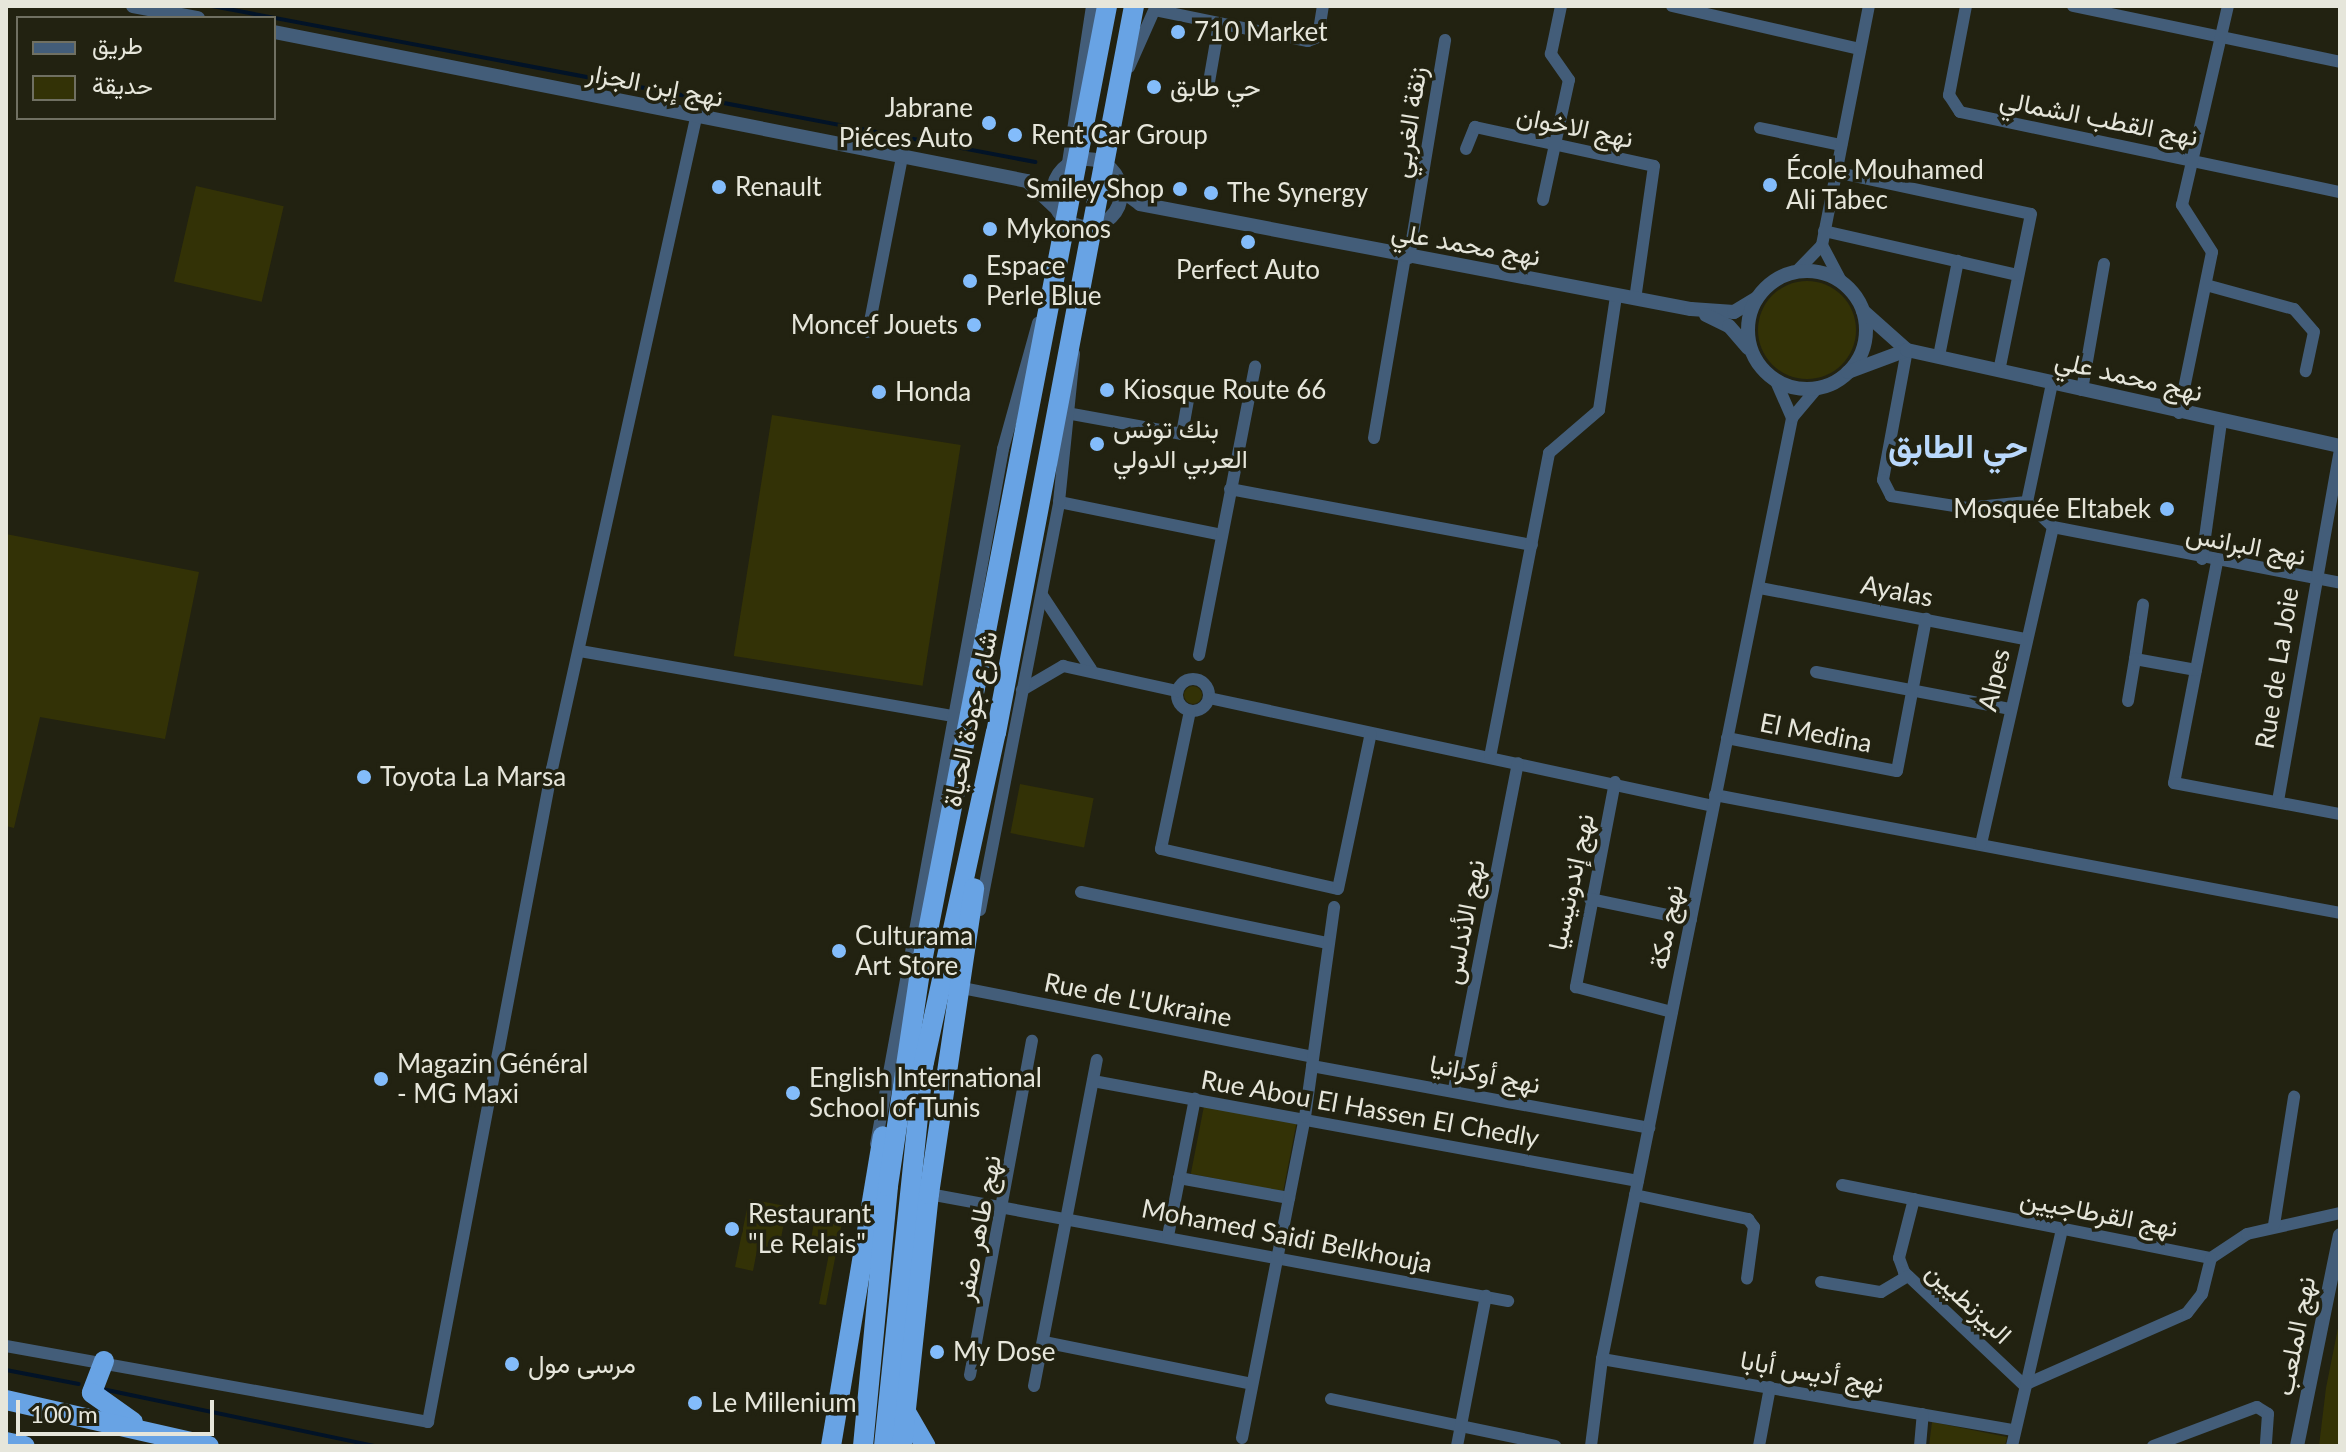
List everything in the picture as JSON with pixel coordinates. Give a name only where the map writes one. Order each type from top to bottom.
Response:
[{"type":"highway","name":"شارع جودة الحياة","points":[[884,1446],[882,1332],[920,972],[967,754],[1053,300],[1068,165],[1107,6]]},
{"type":"highway","name":"شارع جودة الحياة","points":[[863,1446],[924,1062],[991,753],[1134,6]]},
{"type":"highway","points":[[902,1446],[903,1407],[952,1022],[989,820],[991,753]]},
{"type":"highway","points":[[831,1443],[871,1189],[920,972]]},
{"type":"highway","points":[[104,1361],[92,1387],[95,1398],[154,1434]]},
{"type":"highway","points":[[6,1400],[209,1446]]},
{"type":"highway","points":[[903,1407],[926,1446]]},
{"type":"highway","points":[[6,1442],[25,1446]]},
{"type":"street","points":[[133,6],[187,16]]},
{"type":"street","points":[[1068,165],[1092,6]]},
{"type":"street","points":[[1117,92],[1155,8],[1308,41],[1318,37],[1323,6]]},
{"type":"street","points":[[1543,200],[1569,80],[1551,54],[1561,6]]},
{"type":"street","points":[[1672,6],[1860,49]]},
{"type":"street","points":[[1691,309],[1734,312],[1796,272],[1822,245],[1869,6]]},
{"type":"street","name":"نهج القطب الشمالي","points":[[1966,6],[1952,107],[2340,192]]},
{"type":"street","points":[[2073,6],[2340,62]]},
{"type":"street","points":[[2179,413],[2206,285],[2211,245],[2182,205],[2223,39],[2228,6]]},
{"type":"street","points":[[1209,82],[1219,24]]},
{"type":"street","name":"نهج إبن الجزار","points":[[276,32],[696,118],[1027,181]]},
{"type":"street","name":"زنقة الغربي","points":[[1374,438],[1445,40]]},
{"type":"street","points":[[6,1346],[104,1361],[428,1422],[580,651],[696,118]]},
{"type":"street","name":"نهج الاخوان","points":[[1466,149],[1475,127],[1656,170],[1635,299]]},
{"type":"street","points":[[1760,128],[1841,145]]},
{"type":"street","points":[[868,332],[902,157]]},
{"type":"street","points":[[1068,165],[1103,165],[1121,190],[1140,204],[1116,211],[1093,226],[1061,214],[1027,181],[1068,165]]},
{"type":"street","points":[[1835,172],[2031,214],[1999,371]]},
{"type":"street","points":[[1116,211],[1121,190]]},
{"type":"street","name":"نهج محمد علي","points":[[1140,204],[1407,258],[1691,309]]},
{"type":"street","points":[[1824,231],[2018,275]]},
{"type":"street","points":[[1822,245],[1842,283],[1862,310],[1907,350]]},
{"type":"street","points":[[1939,356],[1958,261]]},
{"type":"street","points":[[2082,390],[2104,264]]},
{"type":"street","points":[[1796,272],[1842,283]]},
{"type":"street","points":[[2206,285],[2294,309],[2314,332],[2306,371]]},
{"type":"street","points":[[1490,757],[1553,444],[1599,410],[1616,296]]},
{"type":"street","points":[[1755,358],[1748,334],[1756,299]]},
{"type":"street","points":[[871,1189],[951,712],[1015,389],[1053,300]]},
{"type":"street","points":[[1691,309],[1729,326],[1775,379],[1792,418],[1818,387],[1907,350]]},
{"type":"street","points":[[1848,372],[1865,342],[1862,310]]},
{"type":"street","points":[[959,987],[1059,502],[1072,414],[1073,326]]},
{"type":"street","points":[[1907,350],[1883,480],[1891,496],[1911,504],[2027,502],[2053,527]]},
{"type":"street","name":"نهج محمد علي","points":[[1907,350],[2340,447]]},
{"type":"street","points":[[1199,655],[1255,366]]},
{"type":"street","points":[[1775,379],[1818,387]]},
{"type":"street","points":[[2027,502],[2052,383]]},
{"type":"street","points":[[1072,414],[1182,434],[1189,396]]},
{"type":"street","name":"نهج مكة","points":[[1591,1446],[1602,1359],[1792,418]]},
{"type":"street","points":[[2202,559],[2221,422]]},
{"type":"street","name":"Rue de La Joie","points":[[2278,801],[2314,580],[2340,447]]},
{"type":"street","points":[[1230,489],[1532,545]]},
{"type":"street","points":[[1059,502],[1222,535]]},
{"type":"street","name":"نهج البرانس","points":[[2053,527],[2217,562],[2340,583]]},
{"type":"street","name":"Alpes","points":[[1981,844],[2053,527]]},
{"type":"street","points":[[2217,562],[2174,783],[2340,814]]},
{"type":"street","name":"Ayalas","points":[[1760,588],[2026,639]]},
{"type":"street","points":[[1042,595],[1091,669]]},
{"type":"street","points":[[2128,701],[2143,605]]},
{"type":"street","points":[[1912,691],[1926,619]]},
{"type":"street","points":[[580,651],[951,712]]},
{"type":"street","points":[[2135,659],[2196,670]]},
{"type":"street","points":[[1022,690],[1063,666],[1091,669],[1177,691],[1190,711]]},
{"type":"street","points":[[1816,672],[2010,709]]},
{"type":"street","points":[[1177,691],[1196,679],[1209,698],[1371,733],[1615,782],[1981,844],[2340,913]]},
{"type":"street","name":"El Medina","points":[[1727,738],[1897,771],[1912,691]]},
{"type":"street","points":[[1209,698],[1190,711],[1161,849],[1338,889],[1371,733]]},
{"type":"street","points":[[951,712],[967,754]]},
{"type":"street","name":"نهج الأندلس","points":[[1454,1089],[1518,763]]},
{"type":"street","name":"نهج إندونيسيا","points":[[1615,782],[1590,899],[1576,987],[1672,1012]]},
{"type":"street","points":[[1081,892],[1328,943]]},
{"type":"street","points":[[1590,899],[1691,920]]},
{"type":"street","points":[[1242,1438],[1305,1117],[1334,907]]},
{"type":"street","name":"Rue de L'Ukraine","points":[[959,987],[1311,1061]]},
{"type":"street","name":"نهج طاهر صفر","points":[[970,1375],[1008,1204],[1032,1041]]},
{"type":"street","points":[[1034,1386],[1097,1060]]},
{"type":"street","name":"نهج أوكرانيا","points":[[1311,1061],[1649,1128]]},
{"type":"street","name":"Rue Abou El Hassen El Chedly","points":[[1093,1081],[1305,1117],[1638,1181]]},
{"type":"street","points":[[2274,1225],[2294,1097]]},
{"type":"street","points":[[1168,1236],[1195,1099]]},
{"type":"street","points":[[1179,1178],[1289,1198]]},
{"type":"street","name":"نهج القرطاجيين","points":[[1842,1185],[2211,1258]]},
{"type":"street","name":"Mohamed Saidi Belkhouja","points":[[929,1194],[1008,1204],[1508,1301]]},
{"type":"street","points":[[1635,1195],[1748,1219],[1754,1227],[1747,1279]]},
{"type":"street","name":"البيزنطيين","points":[[1914,1199],[1899,1258],[1908,1276],[2024,1385]]},
{"type":"street","points":[[2024,1385],[2187,1313],[2202,1294],[2211,1258],[2274,1225],[2340,1213]]},
{"type":"street","points":[[2012,1446],[2062,1229]]},
{"type":"street","name":"نهج الملعب","points":[[2297,1446],[2340,1235]]},
{"type":"street","points":[[1821,1282],[1881,1292],[1908,1276]]},
{"type":"street","points":[[1457,1446],[1486,1296]]},
{"type":"street","points":[[1044,1342],[1252,1384]]},
{"type":"street","name":"نهج أديس أبابا","points":[[1602,1359],[2015,1430]]},
{"type":"street","points":[[1759,1446],[1770,1387]]},
{"type":"street","points":[[1331,1399],[1555,1446]]},
{"type":"street","points":[[2153,1446],[2257,1407],[2268,1414],[2266,1446]]},
{"type":"street","points":[[1920,1446],[1923,1414]]},
{"type":"green space","points":[[196,186],[284,206],[262,302],[174,281]]},
{"type":"green space","points":[[1807,281],[1834,289],[1848,303],[1856,330],[1848,357],[1834,371],[1807,379],[1780,371],[1766,357],[1758,330],[1766,303],[1780,289]]},
{"type":"green space","points":[[772,415],[961,445],[922,686],[734,656]]},
{"type":"green space","points":[[6,534],[199,572],[165,739],[40,717],[14,828],[6,826]]},
{"type":"green space","points":[[1193,686],[1202,695],[1193,704],[1184,695]]},
{"type":"green space","points":[[1020,784],[1094,798],[1084,847],[1010,833]]},
{"type":"green space","points":[[1204,1106],[1296,1124],[1283,1192],[1191,1174]]},
{"type":"green space","points":[[749,1199],[843,1217],[826,1305],[819,1304],[831,1244],[811,1240],[814,1222],[785,1217],[779,1249],[758,1245],[753,1271],[735,1267]]},
{"type":"green space","points":[[2340,1318],[2340,1446],[2319,1446],[2326,1388]]},
{"type":"green space","points":[[1932,1422],[2007,1437],[2005,1446],[1929,1446]]},
{"type":"waterway","points":[[212,6],[265,16]]},
{"type":"waterway","points":[[276,18],[1035,162]]},
{"type":"waterway","points":[[6,1370],[79,1384]]},
{"type":"waterway","points":[[102,1389],[374,1446]]},
{"type":"place","name":"710 Market","points":[[1178,32]]},
{"type":"place","name":"حي طابق","points":[[1154,87]]},
{"type":"place","name":"Jabrane Piéces Auto","points":[[989,123]]},
{"type":"place","name":"Rent Car Group","points":[[1015,135]]},
{"type":"place","name":"École Mouhamed Ali Tabec","points":[[1770,185]]},
{"type":"place","name":"Renault","points":[[719,187]]},
{"type":"place","name":"Smiley Shop","points":[[1180,189]]},
{"type":"place","name":"The Synergy","points":[[1211,193]]},
{"type":"place","name":"Mykonos","points":[[990,229]]},
{"type":"place","name":"Perfect Auto","points":[[1248,242]]},
{"type":"place","name":"Espace Perle Blue","points":[[970,281]]},
{"type":"place","name":"Moncef Jouets","points":[[974,325]]},
{"type":"place","name":"Kiosque Route 66","points":[[1107,390]]},
{"type":"place","name":"Honda","points":[[879,392]]},
{"type":"place","name":"بنك تونس العربي الدولي","points":[[1097,444]]},
{"type":"place","name":"Mosquée Eltabek","points":[[2167,509]]},
{"type":"place","name":"Toyota La Marsa","points":[[364,777]]},
{"type":"place","name":"Culturama Art Store","points":[[839,951]]},
{"type":"place","name":"Magazin Général - MG Maxi","points":[[381,1079]]},
{"type":"place","name":"English International School of Tunis","points":[[793,1093]]},
{"type":"place","name":"Restaurant \"Le Relais\"","points":[[732,1229]]},
{"type":"place","name":"My Dose","points":[[937,1352]]},
{"type":"place","name":"مرسى مول","points":[[512,1364]]},
{"type":"place","name":"Le Millenium","points":[[695,1403]]},
{"type":"district","name":"حي الطابق","points":[[1958,445]]}]
